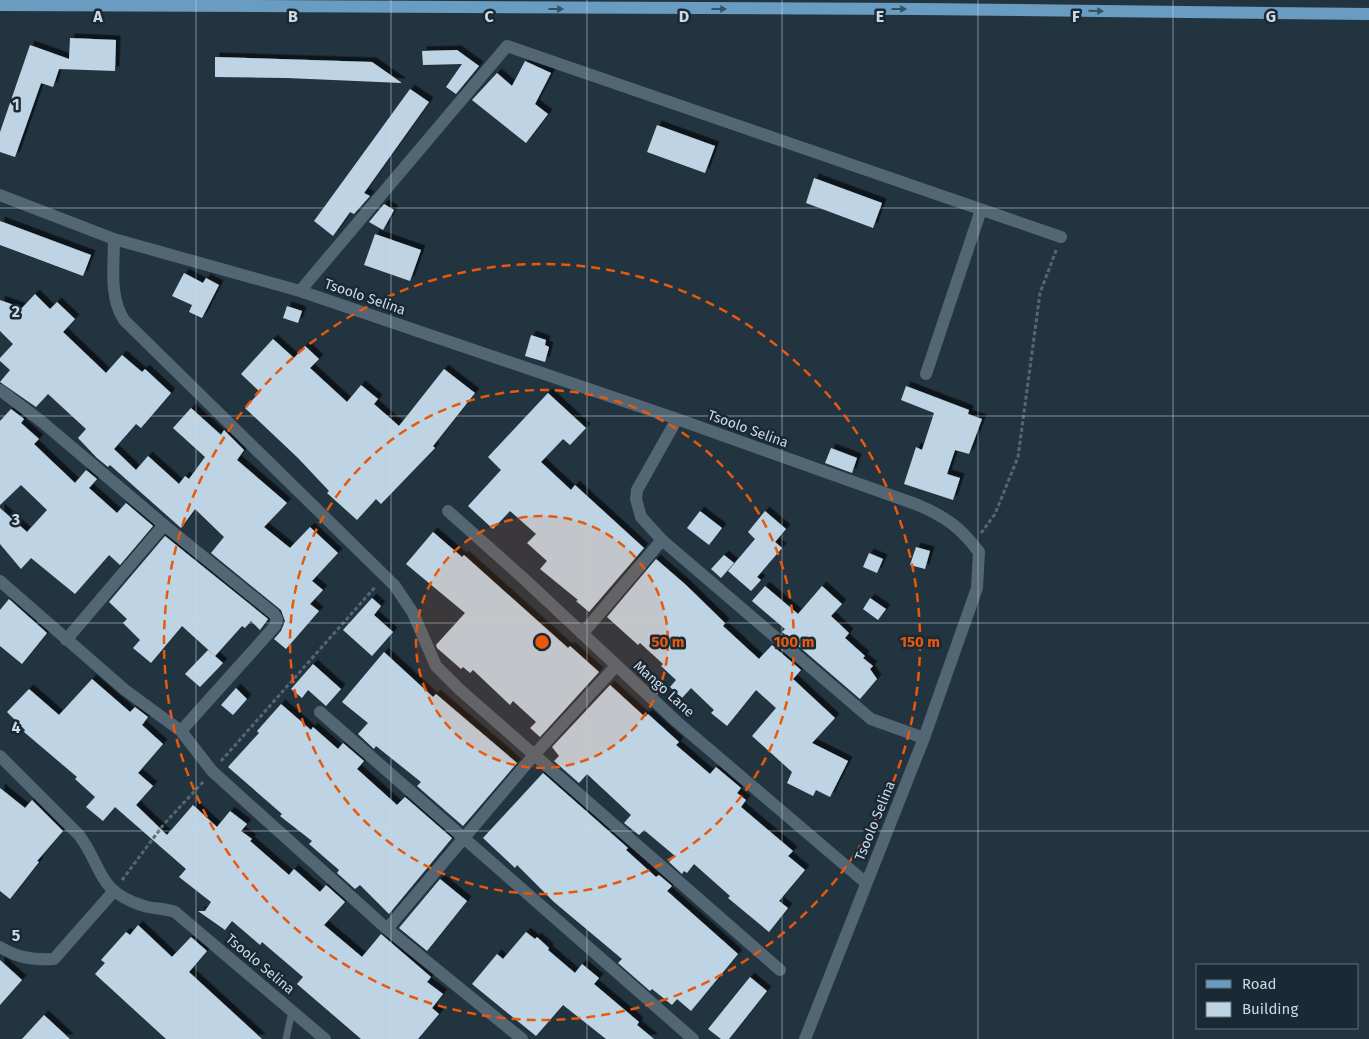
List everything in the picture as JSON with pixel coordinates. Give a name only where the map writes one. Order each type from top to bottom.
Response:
[{"type":"main road","points":[[0,5],[918,9],[1369,14]]},
{"type":"street","points":[[300,291],[507,46],[1061,238]]},
{"type":"street","name":"Tsoolo Selina","points":[[0,195],[114,239],[300,291],[677,419],[918,505],[946,518],[974,544],[979,552],[977,588],[924,738],[805,1039]]},
{"type":"street","points":[[926,374],[981,210]]},
{"type":"street","points":[[114,239],[116,309],[124,320],[395,586],[413,613],[436,666],[780,970]]},
{"type":"street","points":[[0,390],[41,421],[164,525],[274,614],[277,619],[275,626],[181,732]]},
{"type":"street","points":[[677,419],[637,490],[636,499],[641,518],[662,540],[871,719],[924,738]]},
{"type":"street","name":"Mango Lane","points":[[448,512],[522,577],[677,722],[866,883]]},
{"type":"street","points":[[66,640],[164,525]]},
{"type":"street","points":[[582,634],[662,540]]},
{"type":"street","points":[[0,581],[125,690],[181,732],[212,771],[387,929],[522,1039]]},
{"type":"street","points":[[387,929],[534,754],[616,666]]},
{"type":"street","points":[[320,712],[692,1039]]},
{"type":"street","points":[[0,756],[79,835],[90,849],[97,868],[113,892],[54,959],[32,960],[13,955],[0,947]]},
{"type":"street","name":"Tsoolo Selina","points":[[113,892],[143,906],[160,907],[175,912],[325,1039]]},
{"type":"lane","points":[[286,1039],[292,1011]]},
{"type":"path","points":[[974,544],[995,514],[1018,457],[1040,293],[1061,238]]},
{"type":"path","points":[[113,892],[164,824],[385,576]]},
{"type":"building","points":[[70,38],[116,40],[115,71],[59,69],[53,87],[41,83],[15,157],[0,152],[0,132],[30,45],[69,59]]},
{"type":"building","points":[[457,50],[479,66],[456,94],[446,87],[462,64],[423,65],[422,51]]},
{"type":"building","points":[[215,57],[372,62],[402,83],[215,77]]},
{"type":"building","points":[[525,61],[551,73],[535,104],[548,114],[526,143],[472,100],[497,73],[512,86]]},
{"type":"building","points":[[410,89],[429,102],[364,193],[370,196],[354,214],[350,212],[333,236],[314,221]]},
{"type":"building","points":[[657,125],[715,146],[705,173],[647,152]]},
{"type":"building","points":[[814,178],[882,203],[873,228],[806,203]]},
{"type":"building","points":[[384,204],[394,210],[383,230],[369,222]]},
{"type":"building","points":[[0,221],[91,255],[83,276],[0,245]]},
{"type":"building","points":[[375,234],[421,250],[410,281],[364,265]]},
{"type":"building","points":[[184,273],[203,283],[206,278],[219,285],[202,318],[189,312],[192,305],[172,296]]},
{"type":"building","points":[[35,294],[50,309],[57,302],[75,319],[63,332],[106,373],[122,355],[142,372],[145,369],[171,393],[141,428],[136,424],[114,449],[136,470],[148,456],[179,484],[185,476],[189,479],[205,457],[173,428],[191,408],[221,435],[224,430],[244,450],[237,460],[287,503],[264,527],[290,548],[310,527],[338,553],[312,581],[323,590],[310,604],[319,611],[286,649],[274,639],[281,631],[285,621],[281,610],[211,553],[224,537],[195,509],[181,528],[110,465],[108,467],[97,458],[78,438],[86,429],[48,394],[36,407],[0,382],[10,370],[0,361],[0,358],[13,344],[0,331],[0,300],[22,308]]},
{"type":"building","points":[[287,306],[302,311],[298,323],[283,318]]},
{"type":"building","points":[[531,335],[546,340],[545,345],[549,347],[545,362],[525,356]]},
{"type":"building","points":[[273,339],[294,358],[305,346],[319,359],[310,368],[347,402],[361,385],[378,399],[374,404],[399,426],[444,369],[475,393],[433,446],[435,448],[381,504],[376,499],[357,520],[327,493],[329,491],[298,458],[245,408],[260,392],[241,374]]},
{"type":"building","points":[[906,386],[969,410],[968,414],[982,419],[969,454],[955,450],[947,474],[960,478],[953,500],[904,484],[916,447],[922,450],[934,413],[901,400]]},
{"type":"building","points":[[548,393],[586,428],[570,445],[563,439],[541,462],[571,490],[575,485],[644,548],[589,612],[576,601],[578,600],[540,569],[547,561],[527,543],[536,534],[510,511],[493,529],[468,506],[501,470],[488,457]]},
{"type":"building","points":[[11,409],[24,419],[21,423],[39,439],[34,444],[75,483],[86,470],[97,479],[89,488],[117,513],[126,503],[153,526],[120,565],[109,555],[75,594],[31,558],[21,569],[0,544],[0,508],[27,532],[47,510],[21,485],[0,505],[0,421]]},
{"type":"building","points":[[831,448],[857,458],[852,473],[825,463]]},
{"type":"building","points":[[700,511],[722,528],[709,545],[687,528]]},
{"type":"building","points":[[765,511],[786,529],[775,542],[782,548],[757,577],[761,580],[751,591],[728,571],[755,539],[748,532]]},
{"type":"building","points":[[433,532],[462,557],[464,555],[568,648],[570,646],[599,672],[540,737],[530,728],[536,722],[513,701],[510,705],[473,670],[470,673],[463,667],[461,669],[437,648],[436,645],[465,613],[406,564]]},
{"type":"building","points":[[165,536],[268,619],[260,630],[251,621],[245,628],[242,626],[215,656],[182,626],[151,663],[133,648],[140,640],[123,623],[127,619],[109,602]]},
{"type":"building","points":[[916,547],[930,551],[925,569],[910,565]]},
{"type":"building","points":[[869,553],[883,559],[877,573],[863,567]]},
{"type":"building","points":[[724,555],[734,563],[721,578],[711,569]]},
{"type":"building","points":[[656,559],[686,585],[725,623],[723,626],[759,659],[772,645],[801,670],[793,679],[835,718],[812,743],[848,761],[830,797],[816,790],[813,796],[787,783],[792,772],[752,736],[776,708],[756,690],[727,726],[711,713],[714,710],[691,688],[682,698],[670,687],[676,680],[661,666],[663,664],[640,643],[638,645],[607,617]]},
{"type":"building","points":[[765,586],[798,614],[822,586],[842,604],[831,616],[849,633],[845,638],[873,666],[870,669],[877,679],[860,699],[782,632],[785,629],[752,601]]},
{"type":"building","points":[[372,598],[381,606],[374,615],[393,632],[372,656],[343,630]]},
{"type":"building","points":[[870,598],[886,609],[878,620],[863,609]]},
{"type":"building","points":[[9,599],[47,633],[22,664],[0,646],[0,610]]},
{"type":"building","points":[[208,650],[223,663],[200,687],[185,674]]},
{"type":"building","points":[[384,652],[433,697],[436,694],[517,763],[463,826],[417,786],[421,782],[376,746],[374,749],[358,734],[368,723],[342,702]]},
{"type":"building","points":[[313,664],[341,689],[326,706],[308,690],[302,698],[291,689]]},
{"type":"building","points":[[92,679],[130,712],[135,707],[148,717],[142,725],[163,744],[138,773],[153,786],[136,805],[167,835],[193,805],[217,827],[230,811],[247,824],[241,831],[252,839],[250,841],[289,875],[294,869],[320,892],[326,885],[345,902],[324,925],[362,957],[381,934],[431,977],[427,982],[443,994],[432,1008],[439,1014],[418,1039],[361,1039],[297,984],[303,977],[262,942],[260,945],[232,921],[225,930],[198,911],[205,911],[211,902],[179,877],[186,869],[115,807],[103,821],[86,807],[95,797],[75,779],[77,777],[24,732],[25,730],[7,712],[29,689],[59,715]]},
{"type":"building","points":[[610,685],[645,717],[648,714],[679,742],[676,745],[710,774],[716,767],[741,788],[737,793],[746,800],[741,807],[793,851],[788,856],[805,870],[779,901],[788,908],[769,932],[728,898],[730,896],[694,864],[687,873],[684,871],[682,874],[669,862],[675,856],[644,830],[639,835],[624,823],[631,815],[587,774],[579,783],[554,761],[559,756],[552,747]]},
{"type":"building","points":[[236,688],[247,699],[233,715],[221,705]]},
{"type":"building","points":[[281,704],[311,730],[313,727],[338,749],[343,743],[364,761],[357,769],[397,805],[405,797],[452,838],[389,914],[360,885],[355,889],[337,873],[339,870],[309,844],[312,841],[280,816],[282,814],[228,767],[259,733],[257,731]]},
{"type":"building","points":[[543,773],[628,848],[626,850],[656,877],[659,875],[672,886],[667,891],[738,954],[691,1011],[677,999],[672,1005],[652,989],[650,991],[618,963],[622,959],[554,902],[517,865],[515,868],[483,838]]},
{"type":"building","points":[[0,788],[25,808],[32,800],[63,831],[37,861],[39,862],[10,899],[0,891]]},
{"type":"building","points":[[440,879],[467,901],[427,951],[399,928]]},
{"type":"building","points":[[138,925],[172,957],[191,937],[207,951],[189,972],[262,1039],[166,1039],[95,974],[105,963],[101,960],[126,932],[130,935]]},
{"type":"building","points":[[526,932],[535,939],[537,937],[549,948],[548,950],[575,973],[582,964],[599,978],[594,984],[639,1022],[637,1025],[654,1039],[606,1039],[563,1005],[536,1036],[472,984],[497,954],[503,959]]},
{"type":"building","points":[[0,960],[22,980],[0,1005]]},
{"type":"building","points":[[750,977],[767,991],[729,1039],[721,1039],[708,1029]]},
{"type":"building","points":[[44,1015],[70,1039],[22,1039]]}]
